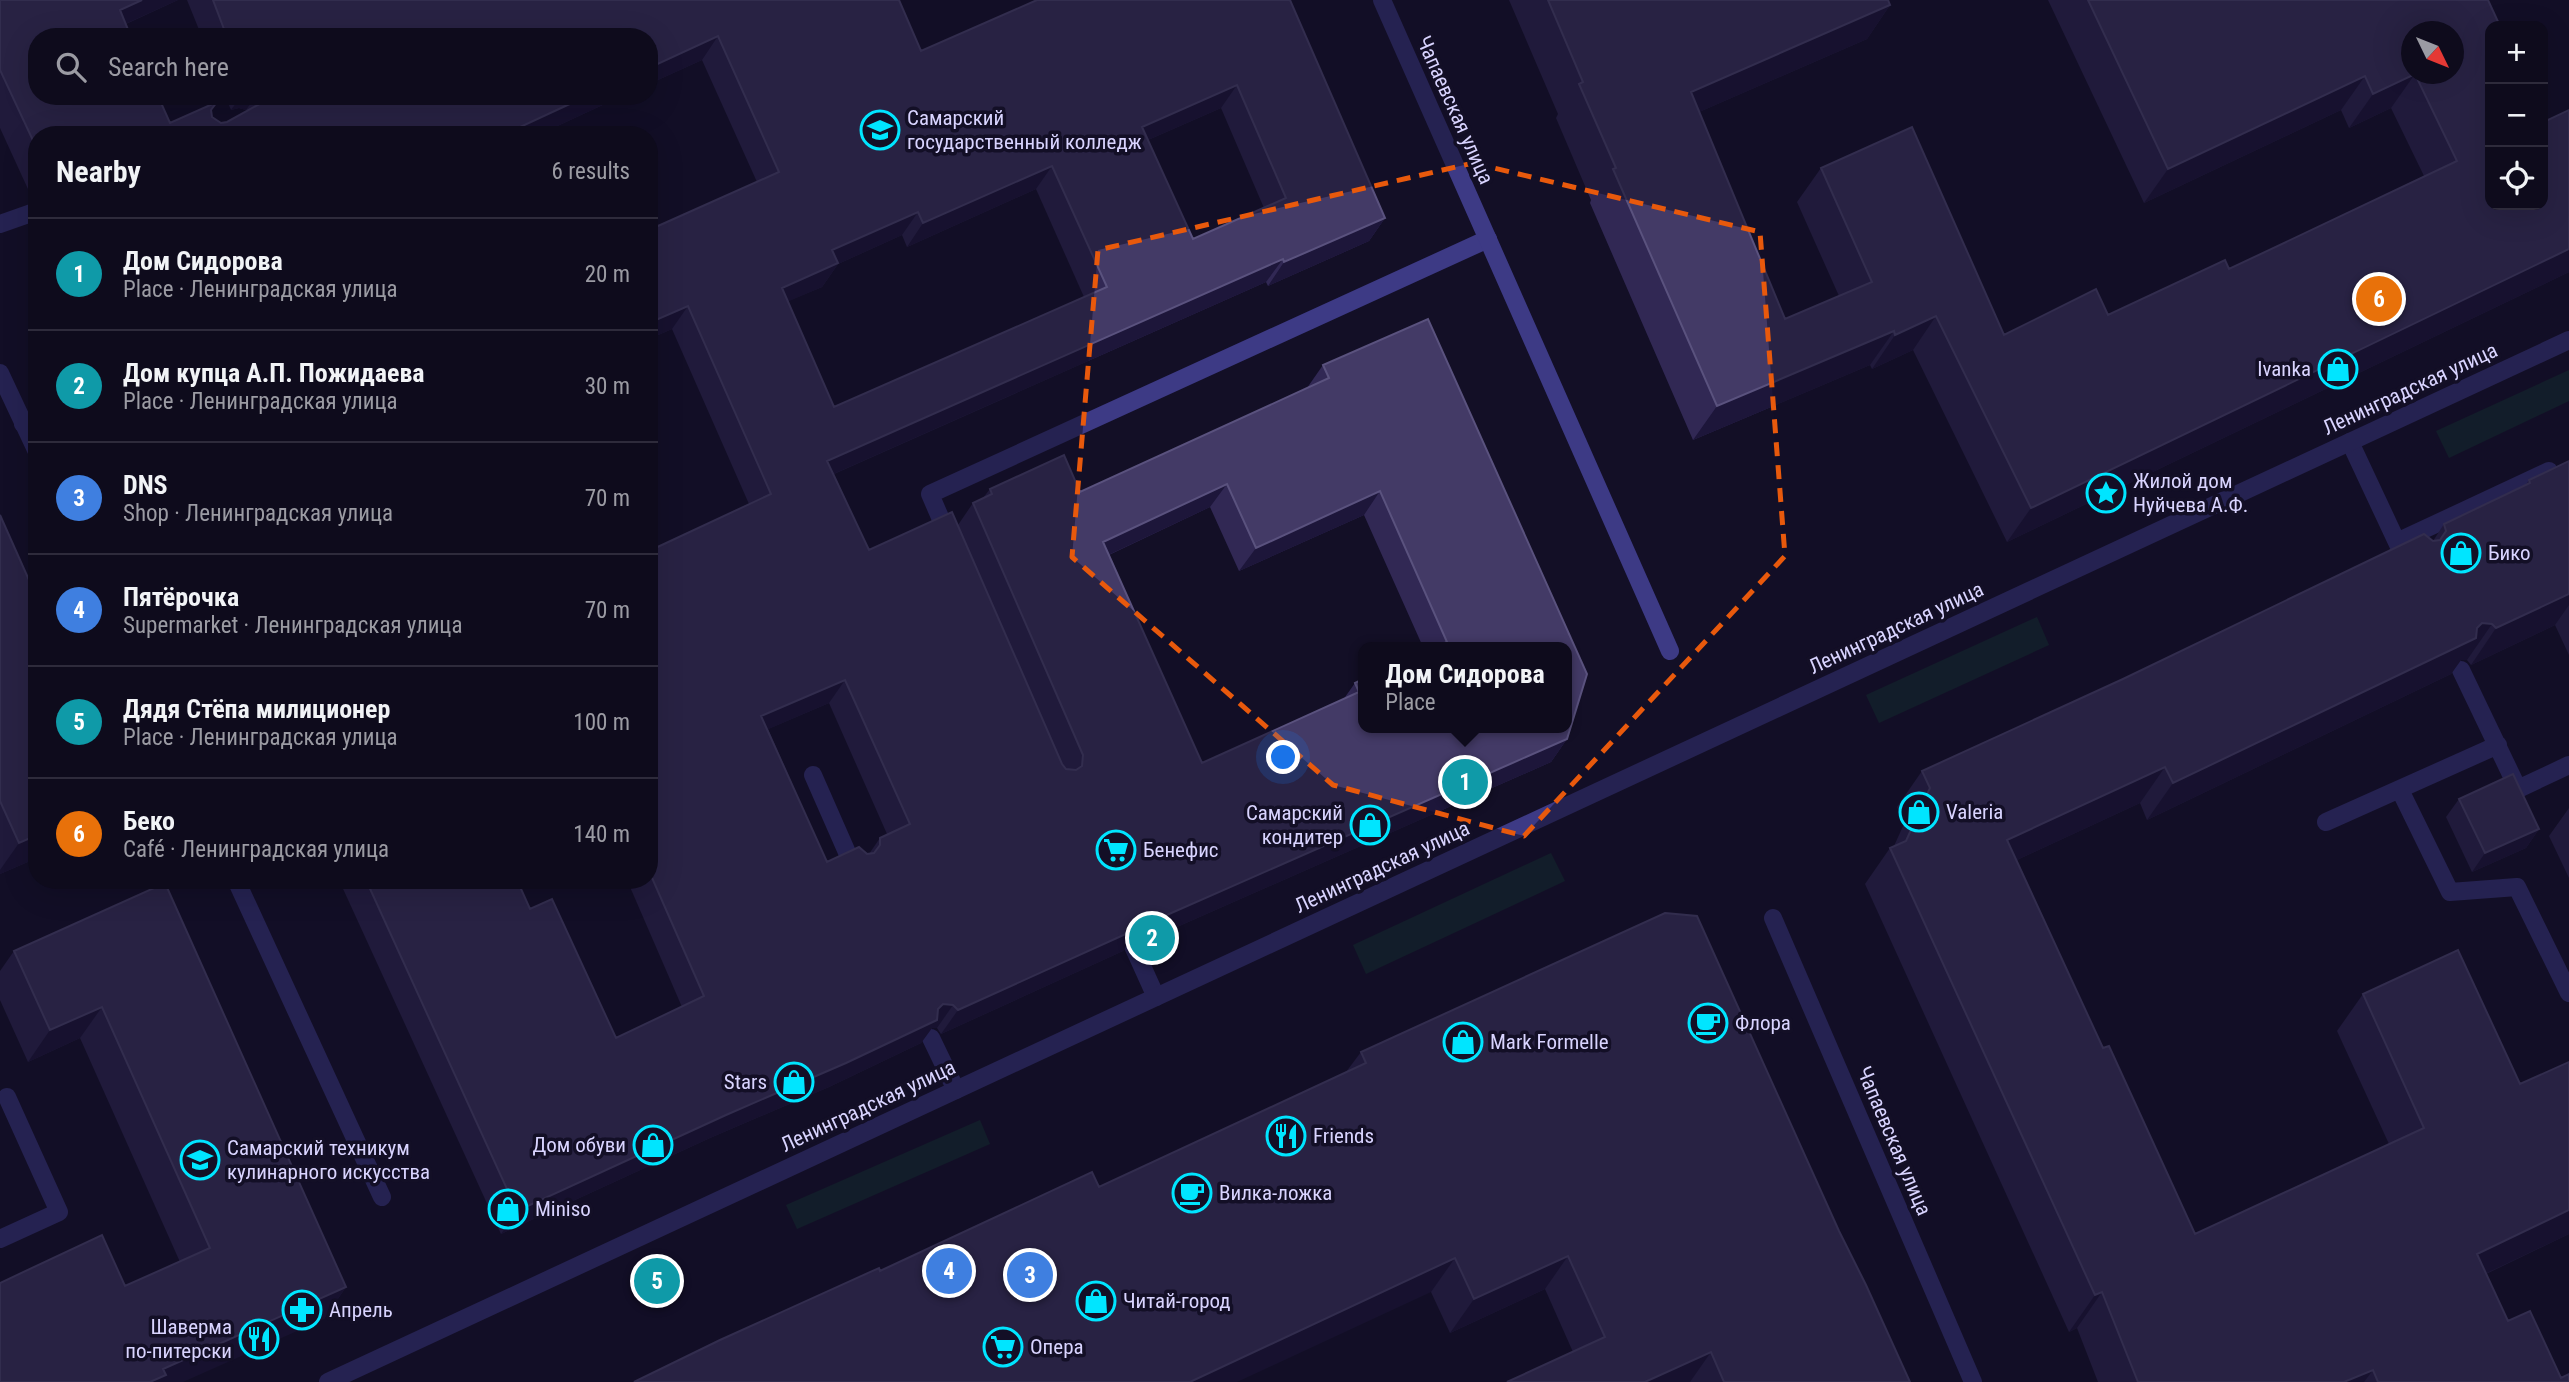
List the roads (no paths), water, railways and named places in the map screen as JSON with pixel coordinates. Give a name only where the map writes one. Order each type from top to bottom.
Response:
[{"type":"street","name":"Чапаевская улица","points":[[1382,0],[1670,651]]},
{"type":"street","points":[[0,224],[28,214]]},
{"type":"street","points":[[957,557],[930,494],[1488,239]]},
{"type":"street","name":"Ленинградская улица","points":[[328,1382],[2569,340]]},
{"type":"street","points":[[0,373],[28,418]]},
{"type":"street","points":[[2350,442],[2409,566]]},
{"type":"street","points":[[2397,542],[2565,464]]},
{"type":"street","points":[[2461,670],[2518,789],[2569,765]]},
{"type":"street","points":[[2326,822],[2498,745]]},
{"type":"street","points":[[813,775],[853,866]]},
{"type":"street","points":[[2400,790],[2450,892],[2517,887],[2569,993]]},
{"type":"street","points":[[240,889],[382,1197]]},
{"type":"street","name":"Чапаевская улица","points":[[1773,918],[1973,1382]]},
{"type":"street","points":[[1133,946],[1156,997]]},
{"type":"street","points":[[931,1038],[956,1090]]},
{"type":"street","points":[[0,1239],[58,1212],[2,1092]]},
{"type":"place","name":"Самарский государственный колледж","points":[[880,130]]},
{"type":"place","name":"Беко","points":[[2379,299]]},
{"type":"place","name":"Ivanka","points":[[2338,369]]},
{"type":"place","name":"Жилой дом Нуйчева А.Ф.","points":[[2106,493]]},
{"type":"place","name":"Бико","points":[[2461,553]]},
{"type":"place","name":"Дом Сидорова","points":[[1465,782]]},
{"type":"place","name":"Valeria","points":[[1919,812]]},
{"type":"place","name":"Самарский кондитер","points":[[1370,825]]},
{"type":"place","name":"Бенефис","points":[[1116,850]]},
{"type":"place","name":"Дом купца А.П. Пожидаева","points":[[1152,938]]},
{"type":"place","name":"Флора","points":[[1708,1023]]},
{"type":"place","name":"Mark Formelle","points":[[1463,1042]]},
{"type":"place","name":"Stars","points":[[794,1082]]},
{"type":"place","name":"Friends","points":[[1286,1136]]},
{"type":"place","name":"Дом обуви","points":[[653,1145]]},
{"type":"place","name":"Самарский техникум кулинарного искусства","points":[[200,1160]]},
{"type":"place","name":"Вилка-ложка","points":[[1192,1193]]},
{"type":"place","name":"Miniso","points":[[508,1209]]},
{"type":"place","name":"Пятёрочка","points":[[949,1271]]},
{"type":"place","name":"DNS","points":[[1030,1275]]},
{"type":"place","name":"Дядя Стёпа милиционер","points":[[657,1281]]},
{"type":"place","name":"Читай-город","points":[[1096,1301]]},
{"type":"place","name":"Апрель","points":[[302,1310]]},
{"type":"place","name":"Шаверма по-питерски","points":[[259,1339]]},
{"type":"place","name":"Опера","points":[[1003,1347]]}]
